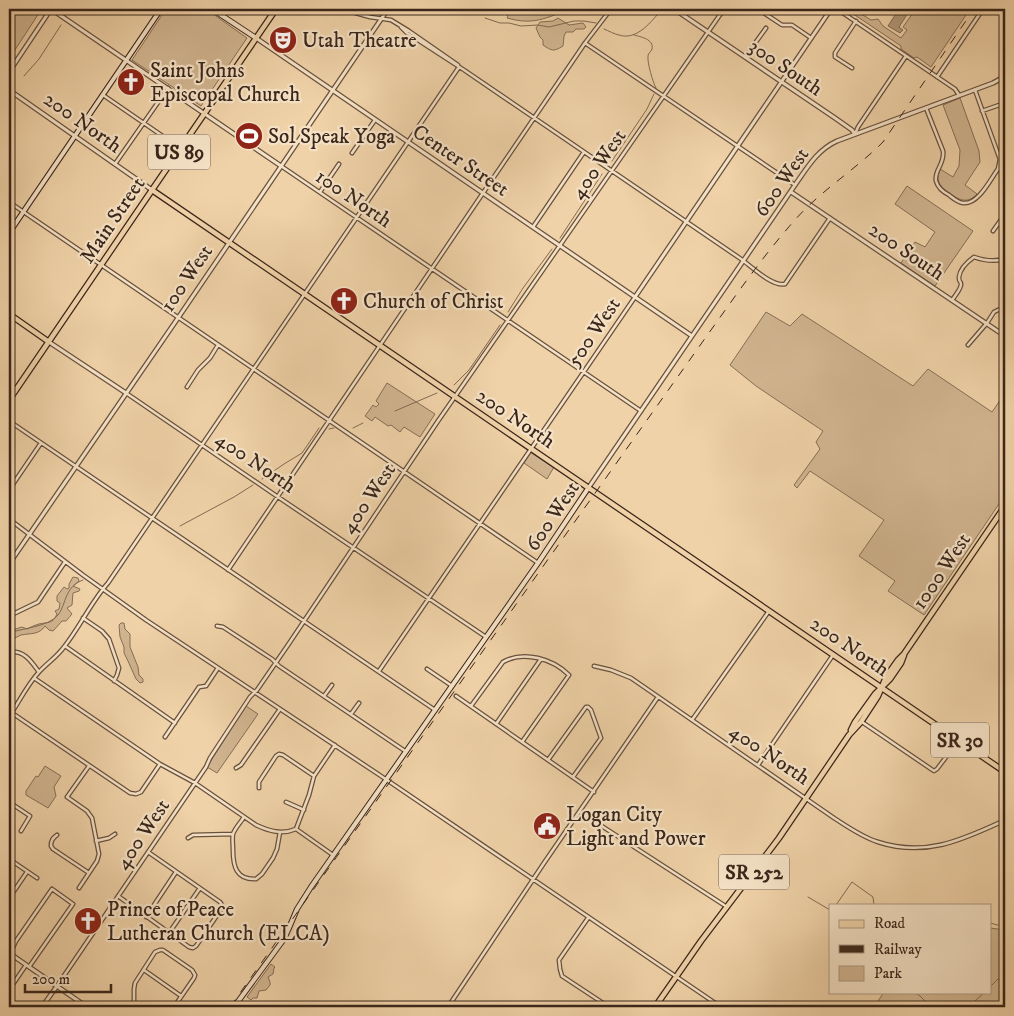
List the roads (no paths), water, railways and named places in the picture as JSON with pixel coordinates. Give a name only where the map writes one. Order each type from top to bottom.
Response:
[{"type":"main road","points":[[9,233],[161,9]]},
{"type":"main road","name":"Center Street","points":[[212,9],[256,38]]},
{"type":"main road","name":"Main Street","points":[[9,400],[276,9]]},
{"type":"main road","name":"200 North","points":[[152,190],[1005,772]]},
{"type":"main road","name":"400 North","points":[[9,314],[49,342]]},
{"type":"main road","name":"600 West","points":[[234,1007],[284,939],[297,909],[333,855],[538,563],[589,487]]},
{"type":"main road","name":"1000 West","points":[[849,735],[855,722],[875,694],[894,674],[904,654],[1005,506]]},
{"type":"main road","name":"1000 West","points":[[655,1007],[703,938],[774,845],[849,735],[861,722],[882,687]]},
{"type":"street","name":"100 North","points":[[51,9],[641,411]]},
{"type":"street","points":[[9,72],[51,9]]},
{"type":"street","points":[[341,9],[370,17],[388,19],[401,27],[407,33],[459,66],[744,261],[754,270],[780,285],[785,284],[830,218]]},
{"type":"street","name":"100 West","points":[[9,564],[388,9]]},
{"type":"street","points":[[228,570],[585,43],[611,9]]},
{"type":"street","name":"300 South","points":[[674,9],[852,130],[855,134]]},
{"type":"street","points":[[681,13],[684,9]]},
{"type":"street","name":"400 West","points":[[42,1007],[195,783],[245,704],[276,663],[456,396],[724,9]]},
{"type":"street","points":[[758,9],[782,25],[792,25],[811,38]]},
{"type":"street","name":"500 West","points":[[379,672],[831,9]]},
{"type":"street","points":[[837,9],[955,89],[959,96]]},
{"type":"street","points":[[937,77],[983,9]]},
{"type":"street","points":[[852,68],[835,57],[835,53],[856,21]]},
{"type":"street","points":[[746,57],[766,28]]},
{"type":"street","name":"Center Street","points":[[256,38],[692,336]]},
{"type":"street","points":[[585,43],[795,185]]},
{"type":"street","points":[[855,134],[906,56]]},
{"type":"street","points":[[9,717],[34,678],[65,646],[459,66]]},
{"type":"street","name":"600 West","points":[[589,487],[795,185],[822,149],[855,134],[994,83],[1005,74]]},
{"type":"street","points":[[115,164],[168,88]]},
{"type":"street","name":"200 North","points":[[9,90],[152,190]]},
{"type":"street","points":[[926,108],[944,156],[936,176],[936,182],[944,192],[957,201],[970,202],[978,198],[998,169],[999,164],[998,154],[975,90]]},
{"type":"street","points":[[104,95],[181,149]]},
{"type":"street","points":[[982,111],[1005,103]]},
{"type":"street","points":[[352,154],[375,120]]},
{"type":"street","points":[[533,227],[584,152]]},
{"type":"street","points":[[320,192],[339,164]]},
{"type":"street","name":"200 South","points":[[791,192],[1005,336]]},
{"type":"street","points":[[9,202],[538,563]]},
{"type":"street","points":[[993,232],[1005,214]]},
{"type":"street","points":[[952,300],[961,288],[959,278],[965,264],[974,257],[996,262],[1005,259]]},
{"type":"street","points":[[968,345],[994,312],[1005,308]]},
{"type":"street","name":"400 North","points":[[49,342],[486,637]]},
{"type":"street","points":[[187,387],[218,345]]},
{"type":"street","points":[[9,420],[435,710]]},
{"type":"street","points":[[9,490],[41,443]]},
{"type":"street","points":[[9,519],[146,620],[280,708],[721,1007]]},
{"type":"street","points":[[9,616],[38,602],[65,562]]},
{"type":"street","points":[[692,720],[769,611]]},
{"type":"street","points":[[83,618],[110,639],[119,668],[118,675],[114,681]]},
{"type":"street","points":[[217,626],[223,627],[406,751]]},
{"type":"street","points":[[65,646],[175,723]]},
{"type":"street","points":[[9,652],[25,655],[39,672]]},
{"type":"street","points":[[758,765],[834,654]]},
{"type":"street","points":[[471,706],[503,662],[508,659],[521,657],[542,659],[564,671],[569,676],[522,742]]},
{"type":"street","points":[[496,724],[542,659]]},
{"type":"street","name":"400 North","points":[[594,666],[612,670],[631,678],[856,832],[878,842],[897,847],[935,847],[967,837],[1005,821]]},
{"type":"street","points":[[165,737],[199,687],[206,686],[218,668]]},
{"type":"street","points":[[427,669],[452,686]]},
{"type":"street","points":[[34,678],[160,764],[195,783],[266,830],[289,832],[296,829],[314,776],[334,745]]},
{"type":"street","points":[[324,696],[332,685]]},
{"type":"street","points":[[456,696],[594,792]]},
{"type":"street","points":[[448,1007],[658,697]]},
{"type":"street","points":[[351,714],[359,703]]},
{"type":"street","points":[[548,760],[588,707],[591,710],[601,738],[573,778]]},
{"type":"street","points":[[236,768],[241,765],[280,708]]},
{"type":"street","points":[[11,713],[130,793],[136,794],[141,792],[160,764]]},
{"type":"street","points":[[861,722],[934,771],[959,740]]},
{"type":"street","points":[[259,788],[259,782],[279,754],[314,776]]},
{"type":"street","points":[[79,888],[99,857],[90,814],[67,797],[89,766]]},
{"type":"street","points":[[9,802],[30,816],[20,831]]},
{"type":"street","points":[[286,802],[304,810]]},
{"type":"street","points":[[580,812],[727,908]]},
{"type":"street","points":[[244,817],[233,834],[233,858],[236,869],[242,876],[250,879],[259,877],[273,858],[277,849],[280,832]]},
{"type":"street","points":[[296,829],[333,855]]},
{"type":"street","points":[[96,841],[109,838],[115,834]]},
{"type":"street","points":[[188,838],[193,835],[233,834]]},
{"type":"street","points":[[57,835],[51,841],[51,846],[89,874]]},
{"type":"street","points":[[118,896],[193,948],[222,908],[220,902],[148,852]]},
{"type":"street","points":[[9,859],[37,878]]},
{"type":"street","points":[[14,891],[27,872]]},
{"type":"street","points":[[146,916],[176,872]]},
{"type":"street","points":[[169,933],[200,888]]},
{"type":"street","points":[[9,990],[27,966],[73,904],[52,889],[9,953],[27,966],[87,1007]]},
{"type":"street","points":[[588,918],[559,960],[560,969],[562,976],[608,1007]]},
{"type":"street","points":[[134,1007],[135,983],[155,952],[160,950],[164,950],[195,974],[174,1007]]},
{"type":"street","points":[[144,970],[181,996]]},
{"type":"waterway","points":[[70,12],[73,9]]},
{"type":"waterway","points":[[604,29],[626,36],[638,33],[662,9]]},
{"type":"waterway","points":[[485,18],[500,23],[521,26],[538,25],[549,27],[574,21],[596,23]]},
{"type":"waterway","points":[[24,76],[39,59],[61,25]]},
{"type":"waterway","points":[[634,35],[651,43],[652,49],[648,54],[648,59],[650,72],[656,88]]},
{"type":"waterway","points":[[612,161],[647,109],[654,94]]},
{"type":"waterway","points":[[560,238],[602,174]]},
{"type":"waterway","points":[[508,312],[552,249]]},
{"type":"waterway","points":[[454,385],[469,370],[500,325]]},
{"type":"waterway","points":[[395,411],[437,393]]},
{"type":"waterway","points":[[353,428],[363,423]]},
{"type":"waterway","points":[[262,479],[302,453],[319,428]]},
{"type":"waterway","points":[[329,429],[334,428]]},
{"type":"waterway","points":[[180,526],[253,485]]},
{"type":"waterway","points":[[9,633],[42,625],[54,619],[61,610],[69,591],[83,580]]},
{"type":"waterway","points":[[837,904],[852,882],[873,897],[874,904]]},
{"type":"waterway","points":[[808,897],[829,909]]},
{"type":"waterway","points":[[992,924],[1005,927]]},
{"type":"waterway","points":[[992,985],[998,979],[1005,984]]},
{"type":"waterway","points":[[917,994],[931,1007]]},
{"type":"waterway","points":[[958,1007],[965,1002],[974,1002],[983,994]]},
{"type":"railway","points":[[230,1007],[749,278],[804,210],[883,142],[974,9]]},
{"type":"place","name":"Utah Theatre","points":[[283,40]]},
{"type":"place","name":"Saint Johns Episcopal Church","points":[[131,82]]},
{"type":"place","name":"Sol Speak Yoga","points":[[249,136]]},
{"type":"place","name":"Church of Christ","points":[[344,301]]},
{"type":"place","name":"Logan City Light and Power","points":[[547,826]]},
{"type":"place","name":"Prince of Peace Lutheran Church (ELCA)","points":[[88,921]]}]
